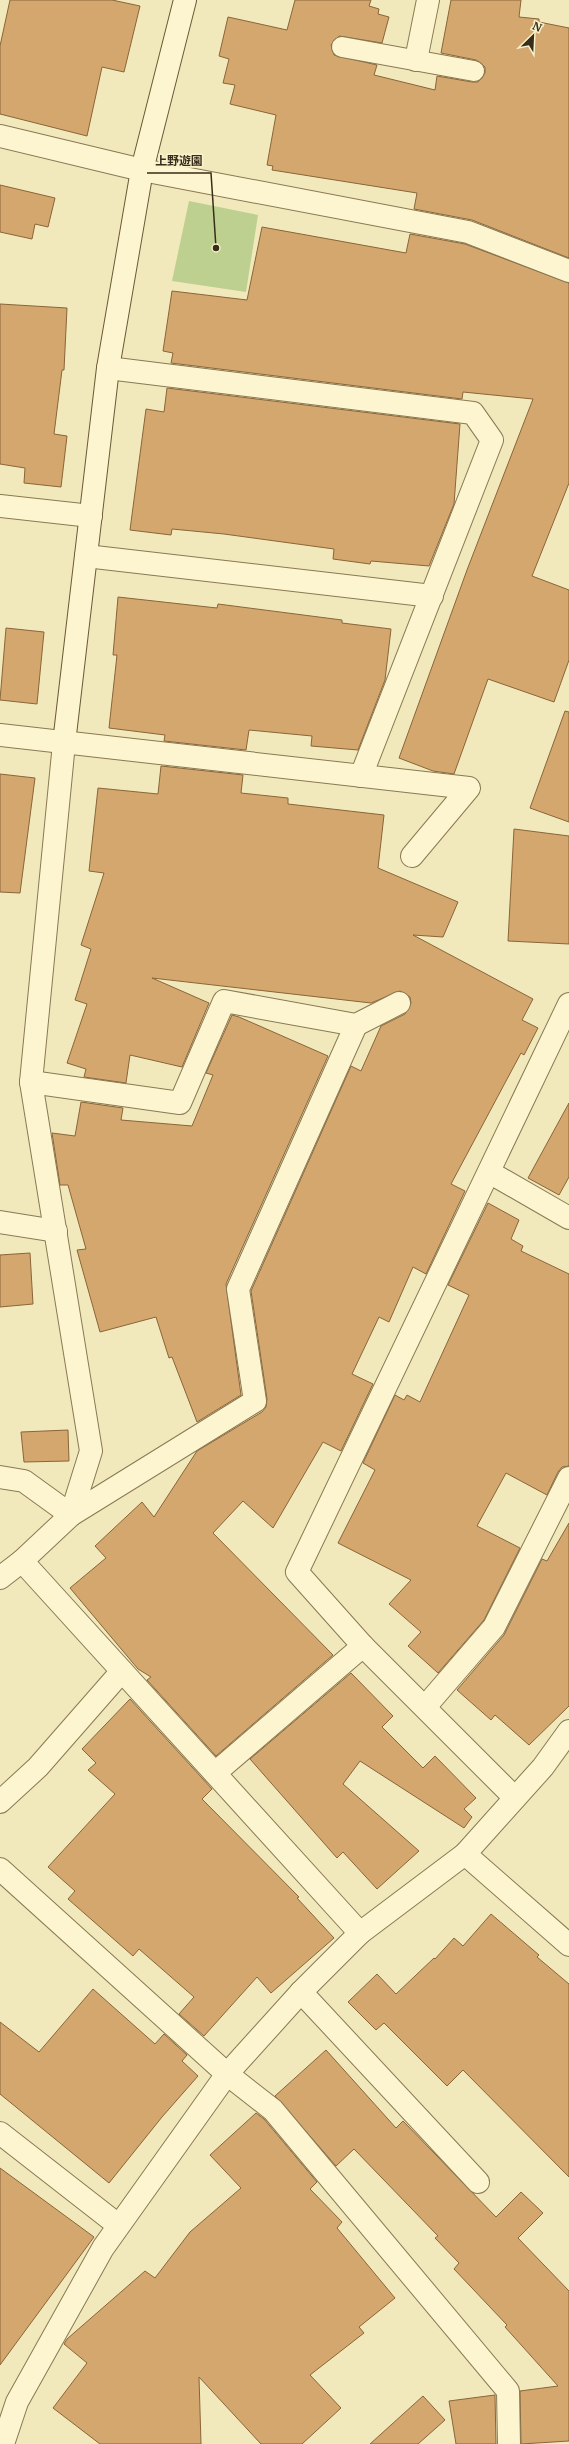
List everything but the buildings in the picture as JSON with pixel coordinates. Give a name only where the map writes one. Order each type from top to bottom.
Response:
[{"type":"street","points":[[70,1515],[91,1451],[31,1082],[64,743],[108,368],[142,170],[185,0]]},
{"type":"street","points":[[416,60],[428,0]]},
{"type":"street","points":[[0,136],[142,170],[468,232],[569,271]]},
{"type":"street","points":[[108,368],[473,413],[492,440],[361,776]]},
{"type":"street","points":[[0,506],[91,516]]},
{"type":"street","points":[[86,556],[432,596]]},
{"type":"street","points":[[0,735],[469,788],[412,856]]},
{"type":"street","points":[[31,1082],[180,1103],[224,1001],[356,1026]]},
{"type":"street","points":[[0,1578],[22,1561],[70,1515],[255,1401],[238,1289],[356,1026],[399,1003]]},
{"type":"street","points":[[514,1797],[363,1646],[297,1572],[569,1004]]},
{"type":"street","points":[[489,1172],[569,1218]]},
{"type":"street","points":[[0,1222],[56,1231]]},
{"type":"street","points":[[0,1477],[24,1481],[70,1515]]},
{"type":"street","points":[[425,1707],[494,1627],[569,1478]]},
{"type":"street","points":[[22,1561],[360,1933]]},
{"type":"street","points":[[215,1773],[363,1646]]},
{"type":"street","points":[[0,1802],[38,1767],[122,1671]]},
{"type":"street","points":[[3,2444],[17,2402],[118,2225],[226,2074],[301,1992],[360,1933],[464,1854],[514,1797],[543,1767],[569,1731]]},
{"type":"street","points":[[464,1854],[569,1945]]},
{"type":"street","points":[[0,1869],[226,2074],[273,2110],[508,2391],[509,2444]]},
{"type":"street","points":[[301,1992],[478,2182]]},
{"type":"street","points":[[0,2133],[118,2225]]},
{"type":"lane","points":[[342,47],[474,71]]},
{"type":"green space","points":[[189,201],[258,215],[246,292],[172,281]]},
{"type":"place","name":"上野遊園","points":[[216,248]]}]
